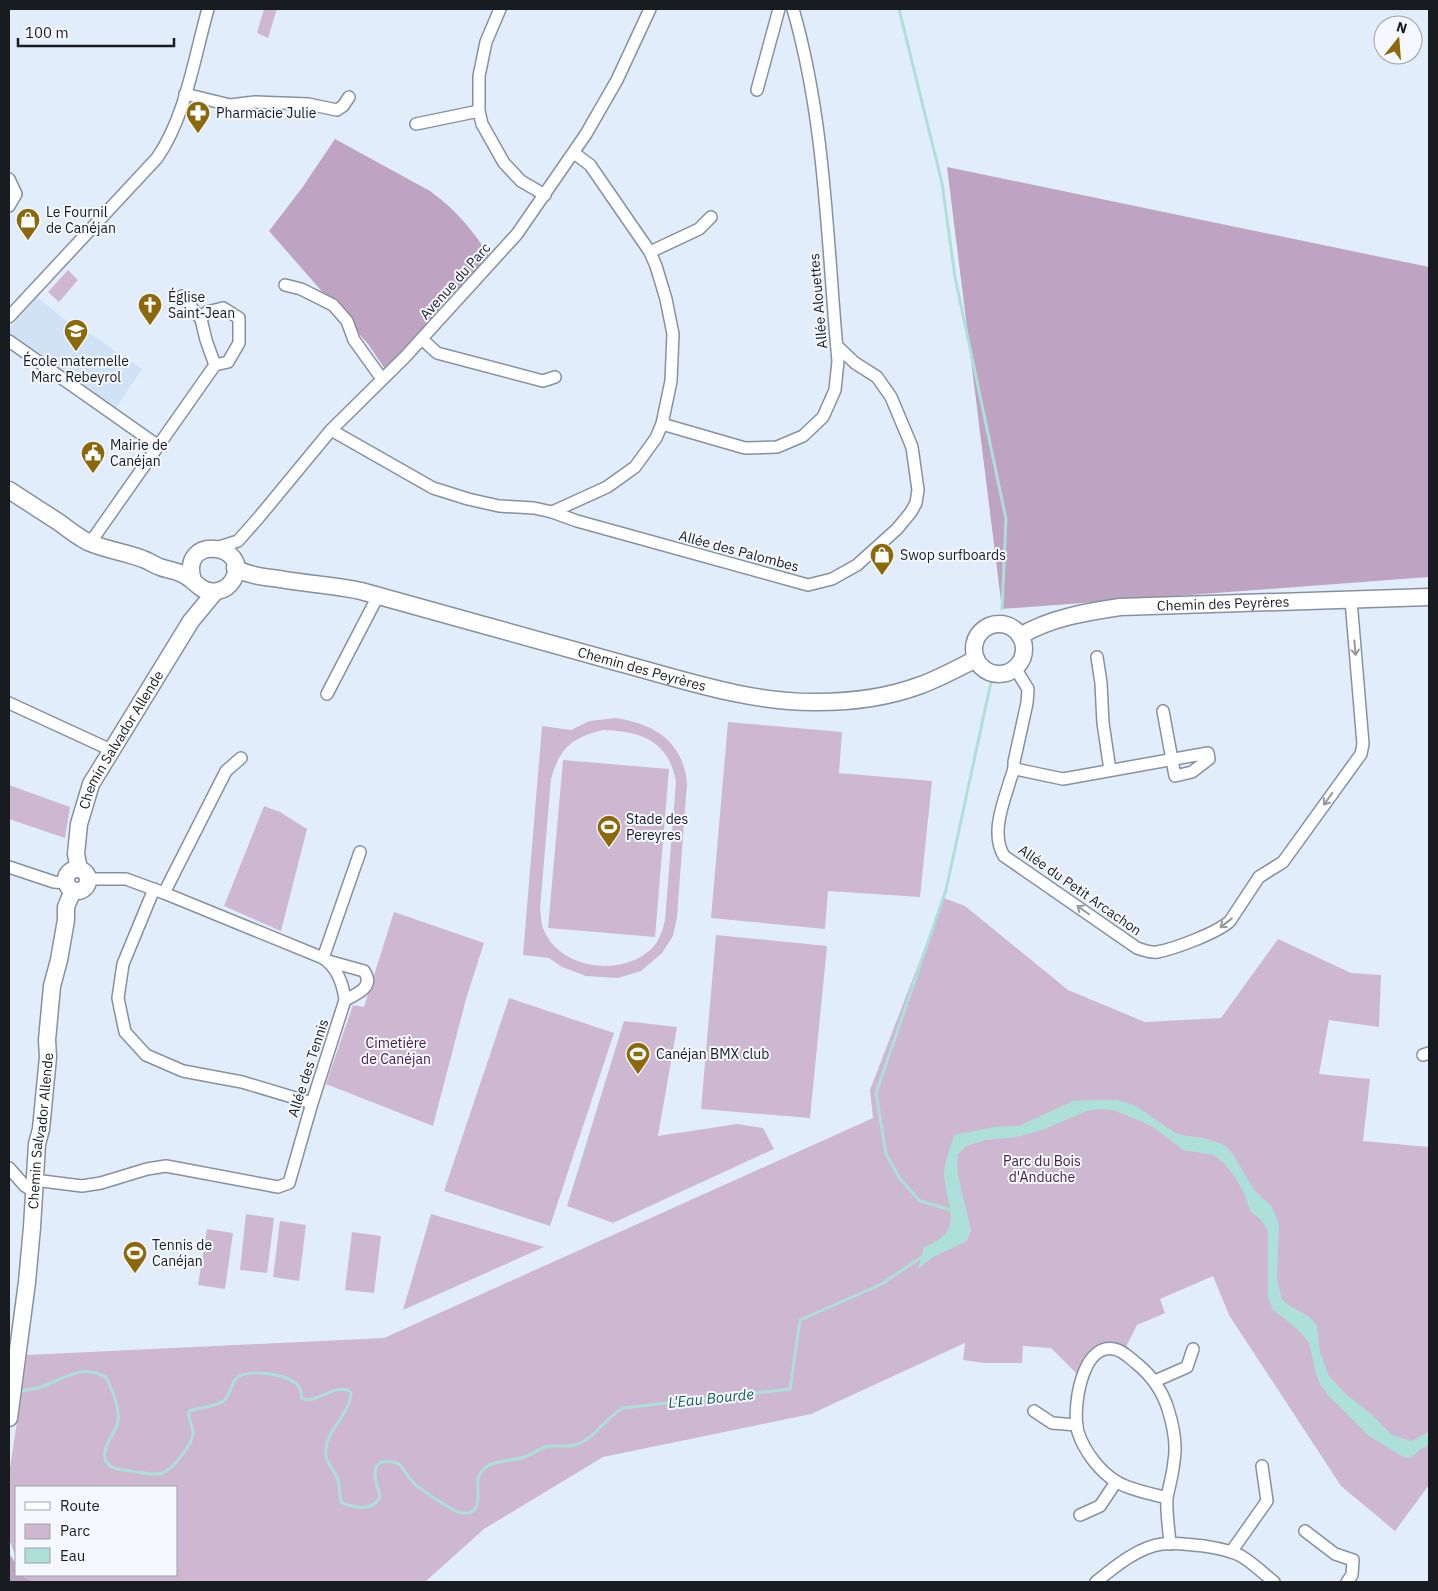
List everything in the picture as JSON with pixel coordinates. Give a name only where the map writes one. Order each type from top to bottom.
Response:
[{"type":"street","points":[[9,317],[157,158],[167,143],[174,129],[185,94],[208,9]]},
{"type":"street","points":[[500,9],[486,42],[479,76],[478,112],[482,124],[504,163],[521,181],[545,195]]},
{"type":"street","name":"Avenue du Parc","points":[[216,548],[238,540],[331,430],[422,339],[517,234],[574,153],[617,80],[650,9]]},
{"type":"street","points":[[757,90],[779,9]]},
{"type":"street","name":"Allée Alouettes","points":[[662,424],[746,448],[777,447],[803,436],[823,417],[835,390],[838,361],[822,176],[813,99],[801,36],[793,9]]},
{"type":"street","points":[[185,94],[230,104],[256,102],[308,104],[319,105],[331,110],[337,110],[349,98]]},
{"type":"street","points":[[416,124],[478,112]]},
{"type":"street","points":[[552,512],[607,487],[635,467],[656,438],[662,424],[672,381],[673,334],[666,299],[650,252],[590,165],[574,153]]},
{"type":"street","points":[[9,179],[16,194],[9,206]]},
{"type":"street","points":[[650,252],[699,229],[711,217]]},
{"type":"street","points":[[285,285],[301,289],[333,305],[347,321],[354,340],[382,379]]},
{"type":"street","points":[[182,296],[201,319],[214,365]]},
{"type":"street","points":[[90,542],[214,365],[228,362],[238,343],[239,318],[223,308],[207,312],[201,319]]},
{"type":"street","points":[[422,339],[438,353],[543,381],[555,377]]},
{"type":"street","points":[[9,341],[157,445]]},
{"type":"street","name":"Allée des Palombes","points":[[331,430],[433,488],[468,500],[552,512],[577,521],[808,585],[832,579],[857,565],[897,529],[911,512],[916,504],[918,490],[912,447],[891,396],[877,377],[855,363],[837,346]]},
{"type":"street","points":[[9,490],[90,542],[181,573],[205,590],[221,589],[232,582],[234,564],[229,554],[216,548],[203,550],[194,559],[191,569],[195,582]]},
{"type":"street","name":"Avenue du Parc","points":[[234,564],[238,540]]},
{"type":"street","points":[[143,559],[182,562],[194,559]]},
{"type":"street","name":"Chemin des Peyrères","points":[[234,564],[248,574],[307,584],[338,586],[655,672],[732,692],[768,699],[816,702],[840,701],[896,692],[921,685],[976,659]]},
{"type":"street","name":"Chemin Salvador Allende","points":[[191,621],[196,600],[195,582]]},
{"type":"street","name":"Chemin des Peyrères","points":[[221,589],[246,585],[280,587],[307,584]]},
{"type":"street","name":"Chemin Salvador Allende","points":[[83,874],[76,854],[82,813],[91,784],[191,621],[221,589]]},
{"type":"street","points":[[327,694],[378,596]]},
{"type":"street","name":"Chemin des Peyrères","points":[[1020,636],[1067,617],[1120,607],[1429,597]]},
{"type":"street","name":"Allée du Petit Arcachon","points":[[1015,668],[1028,689],[1014,762],[1015,769],[1009,781],[998,830],[998,841],[1004,856],[1143,950],[1157,952],[1188,942],[1225,926],[1259,877],[1283,862],[1361,754],[1363,744],[1351,600]]},
{"type":"street","points":[[999,624],[1007,625],[1014,629],[1020,636],[1023,642],[1023,656],[1015,668],[1008,672],[993,673],[980,666],[974,651],[974,643],[979,635],[992,626],[999,624]]},
{"type":"street","points":[[1096,658],[1101,683],[1103,723],[1110,770]]},
{"type":"street","points":[[9,703],[25,704],[111,750]]},
{"type":"street","points":[[1015,769],[1063,779],[1172,759],[1163,711]]},
{"type":"street","points":[[241,758],[226,771],[159,891],[123,964],[118,998],[125,1032],[146,1055],[183,1071],[242,1082],[312,1103]]},
{"type":"street","points":[[326,959],[360,852]]},
{"type":"street","points":[[9,867],[70,886]]},
{"type":"street","points":[[70,886],[66,877],[69,872],[126,879],[326,959],[364,971],[368,983],[365,989],[345,1000],[344,986],[337,972],[326,959]]},
{"type":"street","name":"Chemin Salvador Allende","points":[[9,1415],[26,1291],[37,1144],[41,1129],[48,1057],[47,1040],[52,986],[59,960],[70,886]]},
{"type":"street","name":"Allée des Tennis","points":[[34,1186],[82,1186],[101,1183],[146,1168],[166,1166],[278,1187],[289,1183],[345,1000]]},
{"type":"street","points":[[9,1168],[25,1186],[34,1186]]},
{"type":"street","points":[[1168,1498],[1116,1482],[1094,1460],[1081,1439],[1077,1425],[1076,1403],[1079,1388],[1090,1362],[1101,1351],[1108,1348],[1122,1352],[1155,1381],[1168,1408],[1175,1442],[1174,1463],[1168,1498],[1170,1544]]},
{"type":"street","points":[[1155,1381],[1187,1367],[1193,1349]]},
{"type":"street","points":[[1034,1411],[1052,1423],[1077,1425]]},
{"type":"street","points":[[1231,1552],[1267,1501],[1262,1466]]},
{"type":"street","points":[[1080,1514],[1100,1506],[1116,1482]]},
{"type":"street","points":[[1304,1531],[1335,1554],[1353,1560],[1352,1575],[1347,1582]]},
{"type":"street","points":[[1097,1582],[1112,1568],[1141,1552],[1160,1544],[1170,1544],[1206,1546],[1242,1556],[1274,1582]]},
{"type":"shaded area","points":[[335,139],[430,191],[463,220],[489,256],[432,321],[385,369],[368,344],[269,231],[302,188]]},
{"type":"shaded area","points":[[947,167],[1429,267],[1429,577],[1002,609]]},
{"type":"shaded area","name":"École maternelle Marc Rebeyrol","points":[[37,297],[79,331],[82,328],[142,369],[115,408],[10,334],[9,329]]},
{"type":"shaded area","points":[[9,1553],[15,1562],[15,1576],[24,1576],[35,1582],[9,1582]]},
{"type":"green space","points":[[264,9],[277,9],[268,38],[257,33]]},
{"type":"green space","points":[[68,270],[78,280],[59,302],[48,292]]},
{"type":"green space","points":[[616,718],[654,730],[673,746],[680,756],[687,783],[677,917],[673,936],[662,953],[641,971],[618,978],[586,976],[562,967],[549,958],[523,955],[542,726],[571,730],[589,721]],"holes":[[[603,730],[641,736],[660,748],[667,757],[676,782],[665,920],[657,942],[645,954],[630,962],[614,965],[596,965],[579,962],[564,954],[551,943],[542,926],[540,909],[551,779],[558,759],[568,746],[592,733]]]},
{"type":"green space","points":[[728,722],[842,732],[839,773],[932,781],[920,897],[828,891],[825,929],[711,918]]},
{"type":"green space","name":"Stade des Pereyres","points":[[563,760],[669,769],[655,937],[548,928]]},
{"type":"green space","points":[[9,785],[70,807],[65,838],[9,819]]},
{"type":"green space","points":[[264,806],[280,812],[307,829],[281,931],[224,906]]},
{"type":"green space","name":"Parc du Bois d'Anduche","points":[[944,898],[965,906],[1068,990],[1145,1022],[1221,1018],[1278,939],[1351,973],[1381,975],[1379,1027],[1329,1020],[1319,1074],[1370,1079],[1363,1141],[1429,1147],[1429,1485],[1395,1531],[1341,1486],[1229,1315],[1213,1276],[1160,1299],[1165,1313],[1137,1325],[1125,1349],[1108,1348],[1084,1374],[1076,1373],[1051,1348],[1023,1346],[1022,1363],[983,1363],[963,1360],[965,1343],[811,1414],[603,1457],[484,1529],[425,1582],[35,1582],[25,1576],[178,1576],[178,1486],[15,1486],[15,1554],[9,1539],[9,1475],[27,1355],[384,1338],[873,1118],[870,1090]]},
{"type":"green space","name":"Cimetière de Canéjan","points":[[394,912],[484,943],[466,999],[433,1126],[326,1084],[353,1005],[364,1007]]},
{"type":"green space","points":[[716,935],[827,946],[810,1118],[701,1109]]},
{"type":"green space","points":[[509,998],[614,1033],[550,1226],[444,1191]]},
{"type":"green space","name":"Canéjan BMX club","points":[[624,1021],[677,1027],[658,1136],[737,1124],[763,1128],[774,1149],[613,1223],[567,1206]]},
{"type":"green space","points":[[246,1214],[274,1218],[267,1273],[240,1270]]},
{"type":"green space","points":[[431,1214],[544,1247],[403,1310]]},
{"type":"green space","points":[[280,1221],[306,1225],[299,1281],[273,1277]]},
{"type":"green space","points":[[207,1229],[233,1233],[225,1289],[198,1285]]},
{"type":"green space","points":[[352,1232],[381,1236],[374,1293],[345,1290]]},
{"type":"water","points":[[1116,1100],[1134,1105],[1177,1134],[1207,1139],[1227,1147],[1254,1190],[1272,1207],[1279,1224],[1277,1280],[1282,1299],[1288,1305],[1310,1317],[1317,1326],[1320,1353],[1329,1376],[1346,1394],[1372,1415],[1392,1435],[1411,1441],[1429,1432],[1429,1445],[1419,1450],[1412,1457],[1406,1458],[1400,1455],[1369,1436],[1329,1396],[1320,1384],[1309,1342],[1294,1326],[1273,1310],[1268,1298],[1268,1230],[1261,1220],[1250,1211],[1245,1195],[1225,1164],[1214,1155],[1183,1150],[1156,1129],[1113,1110],[1099,1109],[1087,1111],[1042,1130],[1017,1137],[986,1140],[966,1146],[958,1154],[957,1169],[971,1230],[967,1241],[933,1257],[918,1269],[924,1247],[937,1241],[950,1226],[950,1208],[944,1172],[954,1135],[994,1127],[1019,1126],[1073,1101]]},
{"type":"waterway","points":[[899,9],[942,183],[955,277],[1006,519],[1002,609]]},
{"type":"waterway","points":[[951,1206],[951,1210],[920,1201],[900,1179],[886,1154],[876,1093],[946,890],[991,682]]},
{"type":"waterway","name":"L'Eau Bourde","points":[[21,1391],[41,1387],[75,1373],[97,1373],[106,1377],[118,1410],[117,1426],[105,1451],[106,1461],[116,1469],[156,1474],[167,1471],[173,1466],[190,1443],[193,1434],[189,1411],[222,1402],[238,1377],[250,1373],[258,1373],[289,1379],[298,1385],[302,1398],[307,1399],[313,1399],[336,1390],[348,1390],[351,1393],[349,1402],[328,1439],[326,1448],[327,1460],[338,1480],[342,1503],[363,1508],[377,1502],[380,1497],[375,1478],[377,1466],[381,1462],[391,1462],[400,1465],[414,1483],[438,1500],[458,1512],[469,1513],[477,1506],[478,1478],[486,1467],[527,1456],[545,1447],[571,1446],[582,1442],[623,1408],[790,1389],[800,1320],[882,1284],[923,1256]]},
{"type":"place","name":"Pharmacie Julie","points":[[198,134]]},
{"type":"place","name":"Le Fournil de Canéjan","points":[[28,241]]},
{"type":"place","name":"Église Saint-Jean","points":[[150,326]]},
{"type":"place","name":"École maternelle Marc Rebeyrol","points":[[76,352]]},
{"type":"place","name":"Mairie de Canéjan","points":[[93,474]]},
{"type":"place","name":"Swop surfboards","points":[[882,576]]},
{"type":"place","name":"Stade des Pereyres","points":[[609,848]]},
{"type":"place","name":"Canéjan BMX club","points":[[638,1075]]},
{"type":"place","name":"Tennis de Canéjan","points":[[135,1274]]}]
